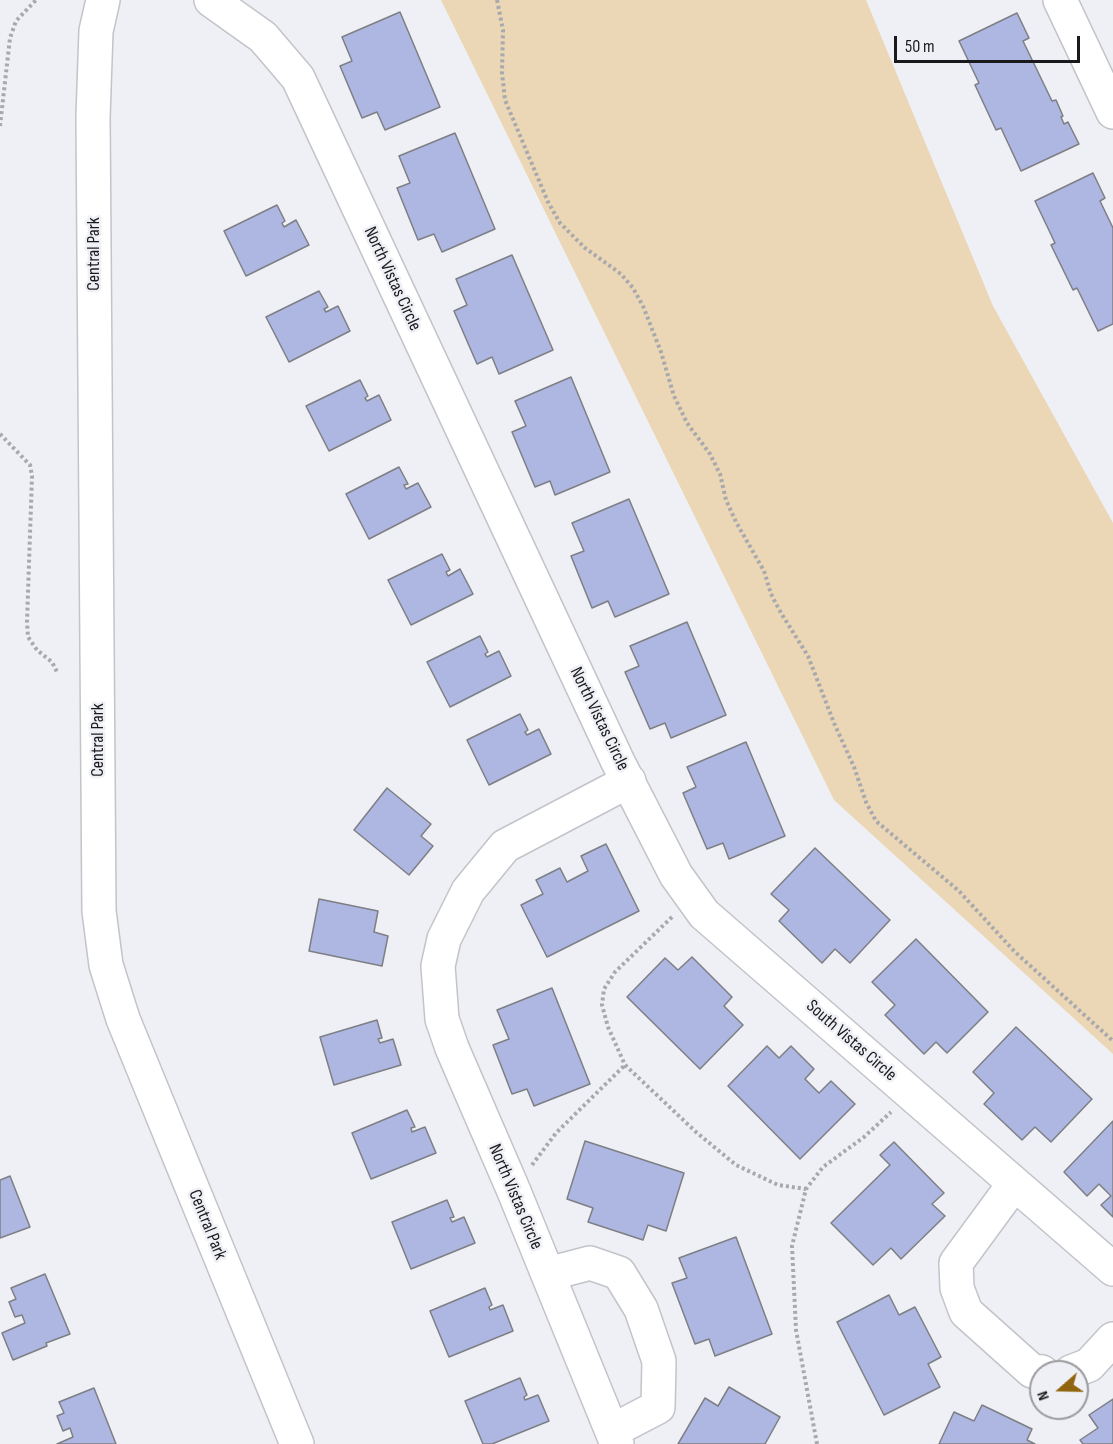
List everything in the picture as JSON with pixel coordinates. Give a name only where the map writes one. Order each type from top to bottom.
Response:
[{"type":"street","name":"Central Park","points":[[103,0],[96,32],[93,117],[99,912],[106,965],[123,1019],[297,1444]]},
{"type":"street","name":"North Vistas Circle","points":[[211,0],[263,37],[298,78],[629,781],[504,846],[468,891],[444,939],[438,966],[442,1019],[452,1048],[513,1189],[615,1438]]},
{"type":"street","points":[[1060,0],[1113,112]]},
{"type":"street","name":"South Vistas Circle","points":[[629,781],[676,875],[705,914],[1113,1269]]},
{"type":"street","points":[[1014,1184],[956,1263],[957,1288],[966,1312],[1029,1368]]},
{"type":"street","points":[[548,1274],[590,1263],[619,1273],[641,1310],[659,1361],[658,1407],[615,1438]]},
{"type":"street","points":[[1089,1365],[1113,1339]]},
{"type":"path","points":[[0,126],[10,38],[16,21],[36,0]]},
{"type":"path","points":[[497,0],[503,30],[501,73],[505,100],[548,202],[561,223],[585,248],[621,274],[633,288],[643,306],[661,352],[674,396],[687,423],[715,464],[720,474],[726,500],[736,522],[764,571],[771,594],[781,613],[808,656],[866,802],[876,821],[959,891],[1014,951],[1113,1041]]},
{"type":"path","points":[[0,434],[30,465],[32,476],[28,637],[37,650],[52,662],[58,674]]},
{"type":"path","points":[[692,897],[615,972],[604,989],[602,1005],[608,1027],[625,1065],[696,1132],[736,1165],[778,1185],[806,1189]]},
{"type":"path","points":[[513,1189],[556,1133],[625,1065]]},
{"type":"path","points":[[817,1444],[796,1330],[792,1246],[806,1189],[823,1167],[864,1137],[910,1093]]},
{"type":"shaded area","points":[[441,0],[866,0],[993,306],[1113,523],[1113,1054],[834,800]]},
{"type":"building","points":[[400,12],[440,107],[385,130],[377,112],[362,118],[340,66],[352,61],[342,37]]},
{"type":"building","points":[[1017,13],[1029,38],[1023,41],[1052,101],[1056,100],[1064,124],[1068,122],[1079,144],[1021,171],[1001,128],[996,130],[975,85],[979,83],[959,41]]},
{"type":"building","points":[[455,133],[495,229],[442,252],[434,234],[418,240],[397,188],[410,183],[399,156]]},
{"type":"building","points":[[1093,173],[1105,198],[1100,201],[1113,228],[1113,324],[1098,331],[1077,288],[1073,290],[1051,245],[1055,243],[1035,201]]},
{"type":"building","points":[[277,205],[285,221],[282,223],[284,227],[296,220],[309,245],[246,276],[224,231]]},
{"type":"building","points":[[512,255],[553,350],[499,374],[492,357],[477,364],[454,311],[467,305],[456,279]]},
{"type":"building","points":[[319,291],[328,307],[324,309],[326,312],[338,306],[350,331],[289,362],[266,317]]},
{"type":"building","points":[[571,377],[610,472],[555,495],[550,481],[535,487],[512,432],[526,426],[515,401]]},
{"type":"building","points":[[360,380],[368,396],[365,398],[367,401],[379,395],[391,420],[329,451],[306,406]]},
{"type":"building","points":[[399,467],[408,484],[404,485],[406,489],[418,483],[431,507],[369,539],[346,494]]},
{"type":"building","points":[[629,499],[669,594],[615,617],[608,601],[592,608],[571,556],[584,551],[572,523]]},
{"type":"building","points":[[442,554],[450,570],[446,572],[448,576],[460,569],[473,594],[411,625],[388,580]]},
{"type":"building","points":[[687,622],[726,715],[671,738],[665,723],[650,729],[625,672],[639,666],[630,646]]},
{"type":"building","points":[[480,636],[488,652],[485,654],[487,657],[499,651],[511,676],[450,707],[427,662]]},
{"type":"building","points":[[520,714],[528,730],[525,732],[527,735],[539,729],[551,754],[489,785],[467,740]]},
{"type":"building","points":[[746,742],[785,836],[729,859],[723,843],[707,849],[683,793],[696,787],[687,767]]},
{"type":"building","points":[[387,788],[431,824],[421,836],[433,846],[409,875],[354,830]]},
{"type":"building","points":[[606,844],[639,911],[547,957],[521,905],[543,894],[536,880],[560,868],[567,882],[588,871],[581,856]]},
{"type":"building","points":[[815,848],[890,920],[850,963],[835,949],[822,963],[779,921],[789,910],[771,894]]},
{"type":"building","points":[[319,899],[378,911],[374,932],[388,936],[382,966],[309,951]]},
{"type":"building","points":[[916,939],[988,1012],[947,1053],[936,1042],[924,1054],[885,1015],[895,1005],[872,982]]},
{"type":"building","points":[[692,957],[732,997],[724,1006],[743,1025],[700,1069],[627,997],[665,958],[678,970]]},
{"type":"building","points":[[552,988],[590,1084],[534,1106],[527,1089],[512,1094],[493,1045],[509,1039],[497,1010]]},
{"type":"building","points":[[377,1020],[382,1038],[378,1039],[380,1043],[393,1039],[401,1065],[334,1085],[320,1037]]},
{"type":"building","points":[[1016,1027],[1092,1099],[1051,1142],[1035,1127],[1022,1140],[984,1104],[994,1093],[973,1072]]},
{"type":"building","points":[[767,1046],[779,1058],[791,1046],[814,1069],[805,1079],[819,1093],[831,1081],[855,1104],[800,1159],[728,1086]]},
{"type":"building","points":[[407,1110],[415,1127],[411,1128],[412,1132],[425,1127],[436,1153],[371,1179],[352,1133]]},
{"type":"building","points":[[1113,1121],[1113,1217],[1101,1205],[1111,1196],[1099,1184],[1087,1196],[1064,1172]]},
{"type":"building","points":[[585,1141],[684,1173],[666,1231],[648,1225],[643,1240],[588,1222],[593,1208],[567,1199]]},
{"type":"building","points":[[894,1142],[944,1193],[932,1204],[945,1216],[901,1259],[891,1248],[873,1265],[831,1223],[890,1165],[880,1155]]},
{"type":"building","points":[[10,1176],[30,1227],[0,1238],[0,1180]]},
{"type":"building","points":[[447,1200],[454,1217],[450,1218],[452,1222],[464,1217],[475,1243],[411,1269],[392,1222]]},
{"type":"building","points":[[736,1237],[772,1334],[715,1356],[709,1339],[695,1344],[672,1283],[687,1278],[679,1258]]},
{"type":"building","points":[[45,1274],[70,1334],[13,1360],[2,1333],[25,1323],[22,1315],[15,1317],[9,1302],[16,1299],[11,1288]]},
{"type":"building","points":[[485,1288],[492,1305],[489,1307],[490,1310],[503,1305],[513,1331],[449,1357],[430,1311]]},
{"type":"building","points":[[889,1295],[899,1315],[915,1307],[941,1357],[928,1364],[940,1387],[884,1415],[837,1322]]},
{"type":"building","points":[[520,1378],[527,1395],[524,1397],[525,1400],[538,1395],[549,1421],[492,1444],[483,1444],[465,1401]]},
{"type":"building","points":[[729,1387],[780,1417],[765,1444],[678,1444],[705,1398],[718,1406]]},
{"type":"building","points":[[94,1388],[116,1444],[57,1444],[73,1437],[70,1428],[63,1431],[57,1416],[64,1413],[59,1402]]},
{"type":"building","points":[[1113,1399],[1113,1444],[1083,1444],[1080,1440],[1098,1428],[1089,1415]]},
{"type":"building","points":[[982,1405],[1032,1429],[1027,1440],[1035,1444],[939,1444],[954,1412],[974,1421]]}]
